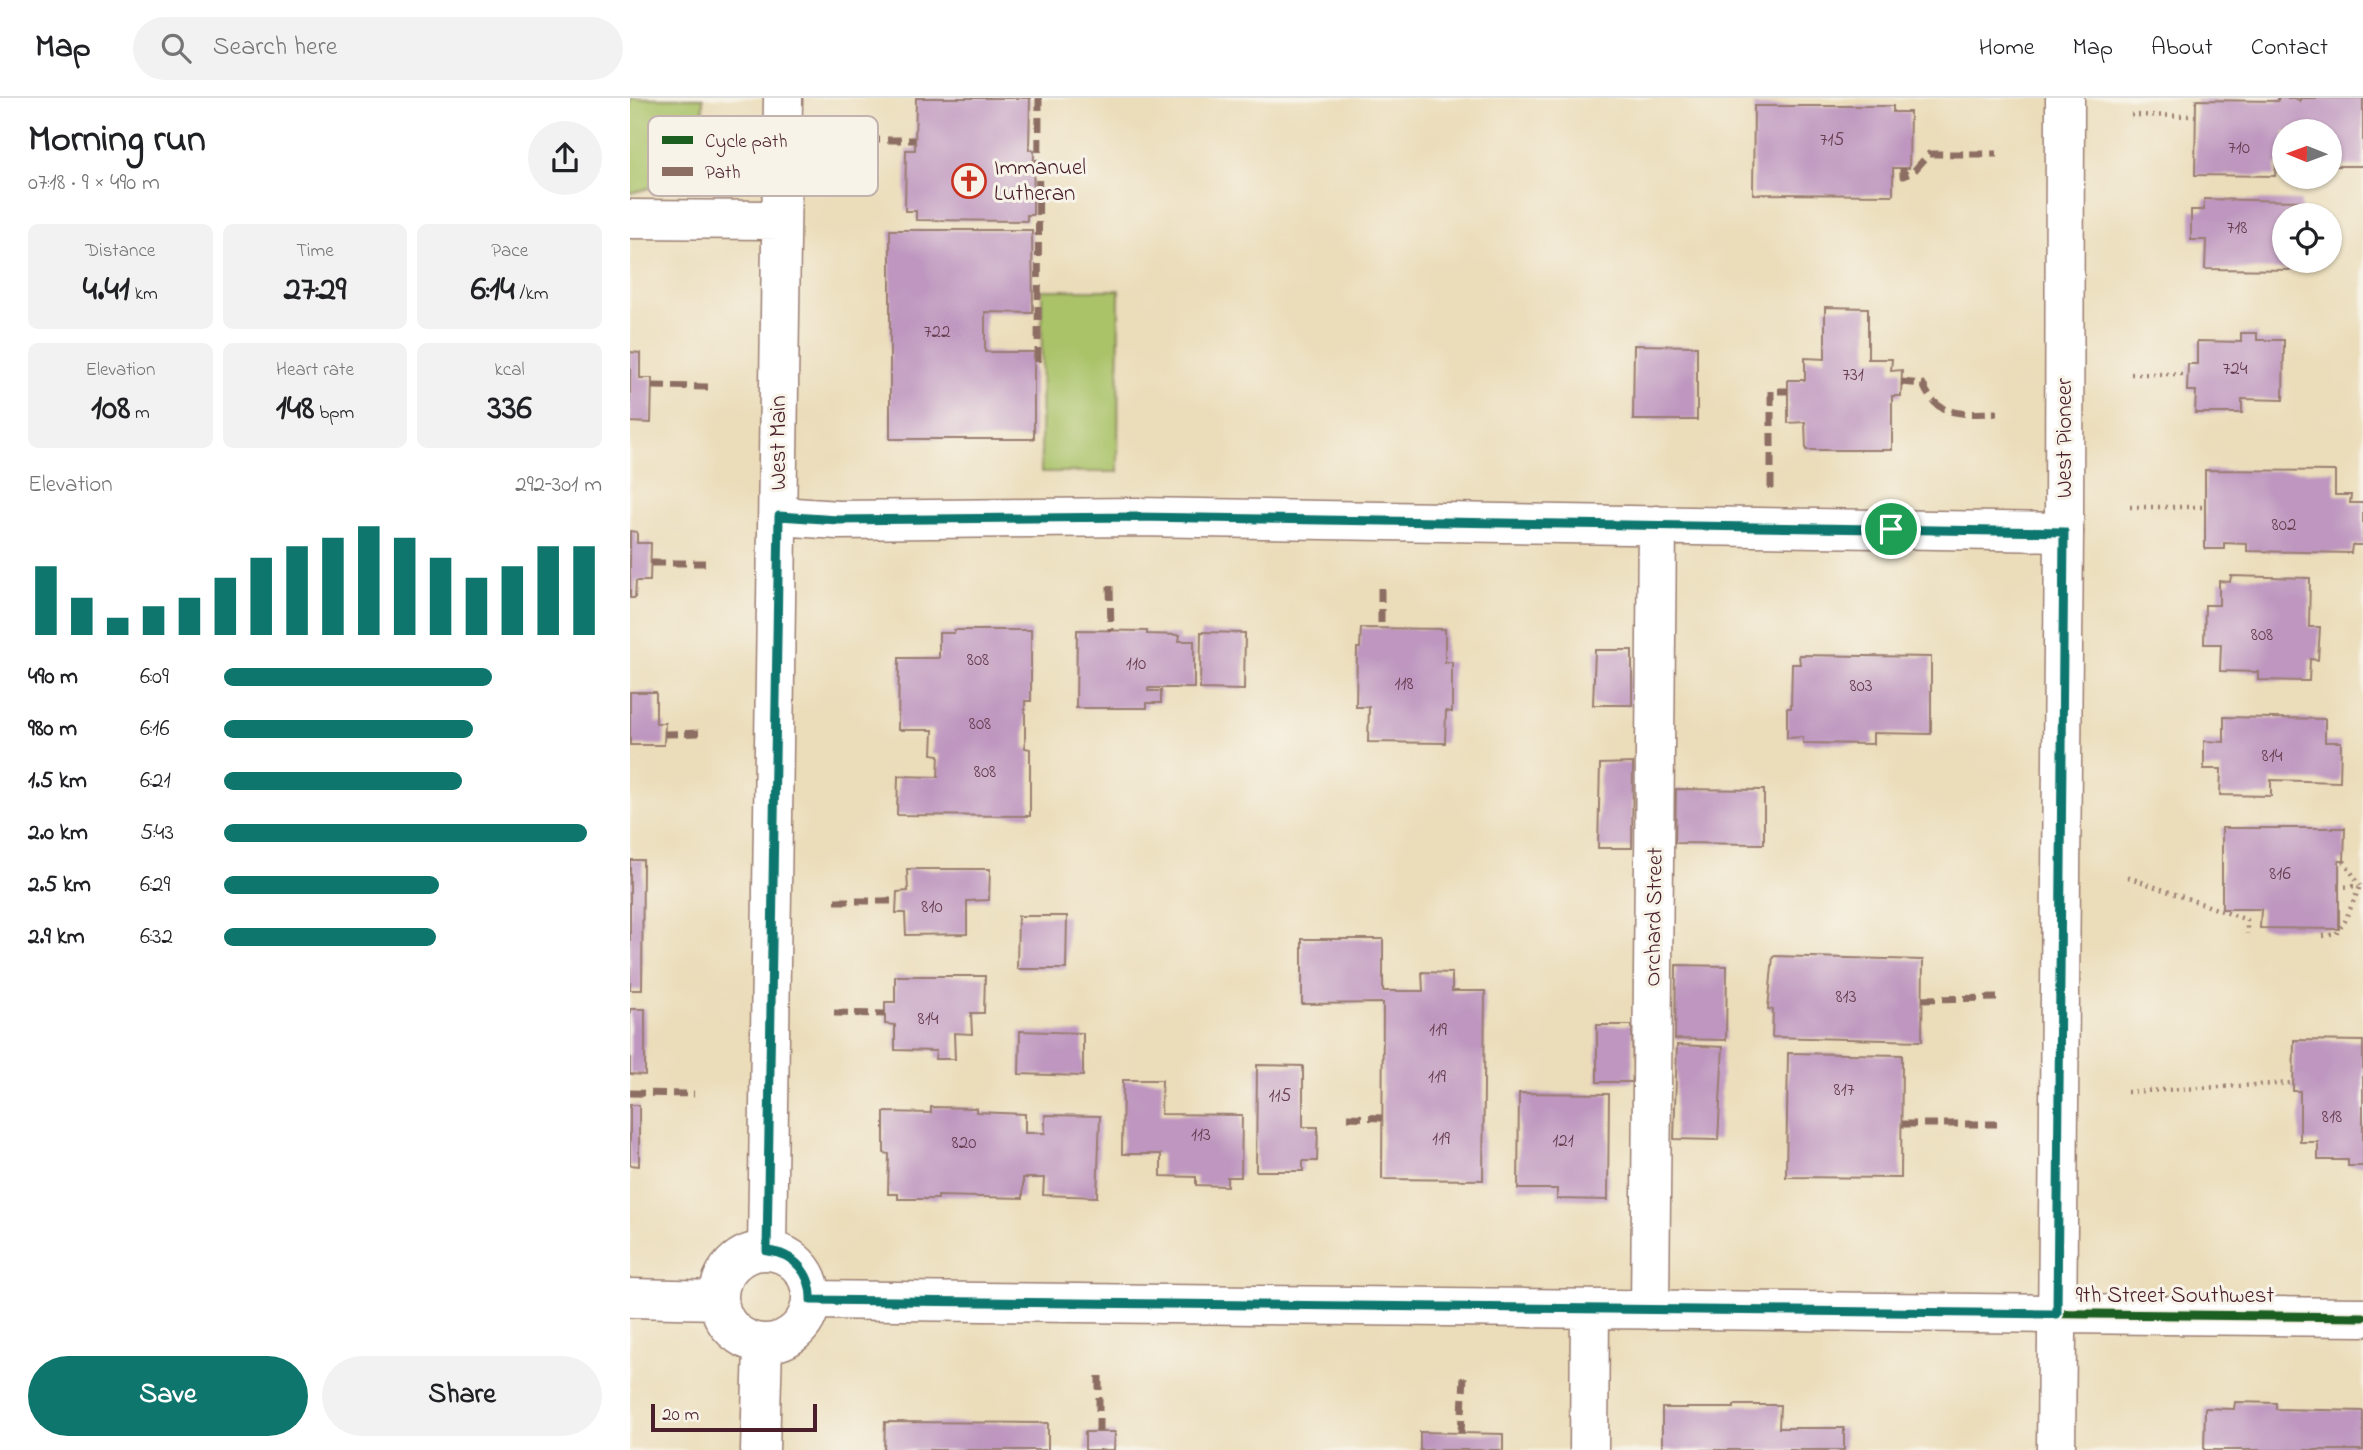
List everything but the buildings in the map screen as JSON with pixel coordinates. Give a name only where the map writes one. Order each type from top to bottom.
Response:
[{"type":"street","name":"West Main","points":[[783,98],[783,116]]},
{"type":"street","name":"West Pioneer","points":[[2056,1450],[2065,98]]},
{"type":"street","name":"West Main","points":[[767,1251],[781,196]]},
{"type":"street","points":[[630,219],[781,220]]},
{"type":"street","points":[[779,516],[838,520],[1136,517],[2064,532]]},
{"type":"street","name":"Orchard Street","points":[[1650,1310],[1657,525]]},
{"type":"street","points":[[767,1251],[784,1255],[799,1265],[809,1281],[811,1300],[807,1317],[797,1332],[781,1341],[763,1344],[752,1342],[733,1331],[726,1322],[719,1300],[722,1281],[732,1265],[748,1254],[767,1251]]},
{"type":"street","points":[[630,1298],[719,1300]]},
{"type":"street","name":"9th Street Southwest","points":[[811,1300],[2363,1317]]},
{"type":"street","points":[[1589,1450],[1590,1309]]},
{"type":"street","points":[[760,1450],[763,1344]]},
{"type":"path","points":[[2131,115],[2196,116]]},
{"type":"path","points":[[2131,373],[2188,374]]},
{"type":"path","points":[[2130,507],[2205,507]]},
{"type":"path","points":[[2344,861],[2361,886]]},
{"type":"path","points":[[2128,877],[2247,920],[2247,934]]},
{"type":"path","points":[[2338,887],[2361,886]]},
{"type":"path","points":[[2323,936],[2336,934],[2361,886]]},
{"type":"path","points":[[2127,1092],[2293,1083]]},
{"type":"green space","points":[[630,98],[703,98],[703,116],[648,116],[648,189],[630,193]]},
{"type":"green space","points":[[1042,290],[1119,290],[1118,472],[1041,472]]},
{"type":"marked path","points":[[1038,362],[1039,98]]},
{"type":"marked path","points":[[878,140],[915,140]]},
{"type":"marked path","points":[[1903,168],[1903,176],[1913,172],[1929,154],[1997,154]]},
{"type":"marked path","points":[[1901,382],[1923,384],[1929,396],[1944,409],[1964,413],[1997,413]]},
{"type":"marked path","points":[[652,386],[708,387]]},
{"type":"marked path","points":[[1771,489],[1771,391],[1788,391]]},
{"type":"marked path","points":[[651,563],[705,563]]},
{"type":"marked path","points":[[1110,586],[1111,631]]},
{"type":"marked path","points":[[1381,588],[1381,628]]},
{"type":"marked path","points":[[664,734],[702,733]]},
{"type":"marked path","points":[[835,901],[896,901]]},
{"type":"marked path","points":[[1922,999],[1997,998]]},
{"type":"marked path","points":[[834,1013],[885,1014]]},
{"type":"marked path","points":[[630,1093],[694,1094]]},
{"type":"marked path","points":[[1348,1117],[1382,1118]]},
{"type":"marked path","points":[[1902,1124],[1997,1124]]},
{"type":"marked path","points":[[1099,1372],[1099,1432]]},
{"type":"marked path","points":[[1461,1433],[1464,1376]]},
{"type":"cycle path","points":[[779,516],[838,520],[1136,517],[2064,532]]},
{"type":"cycle path","points":[[811,1300],[2363,1317]]},
{"type":"place","name":"Immanuel Lutheran","points":[[969,181]]},
{"type":"route","points":[[779,516],[838,520],[1136,517],[1891,529],[2064,532],[2057,1314],[811,1300],[809,1281],[799,1265],[784,1255],[767,1251],[779,516]]}]
